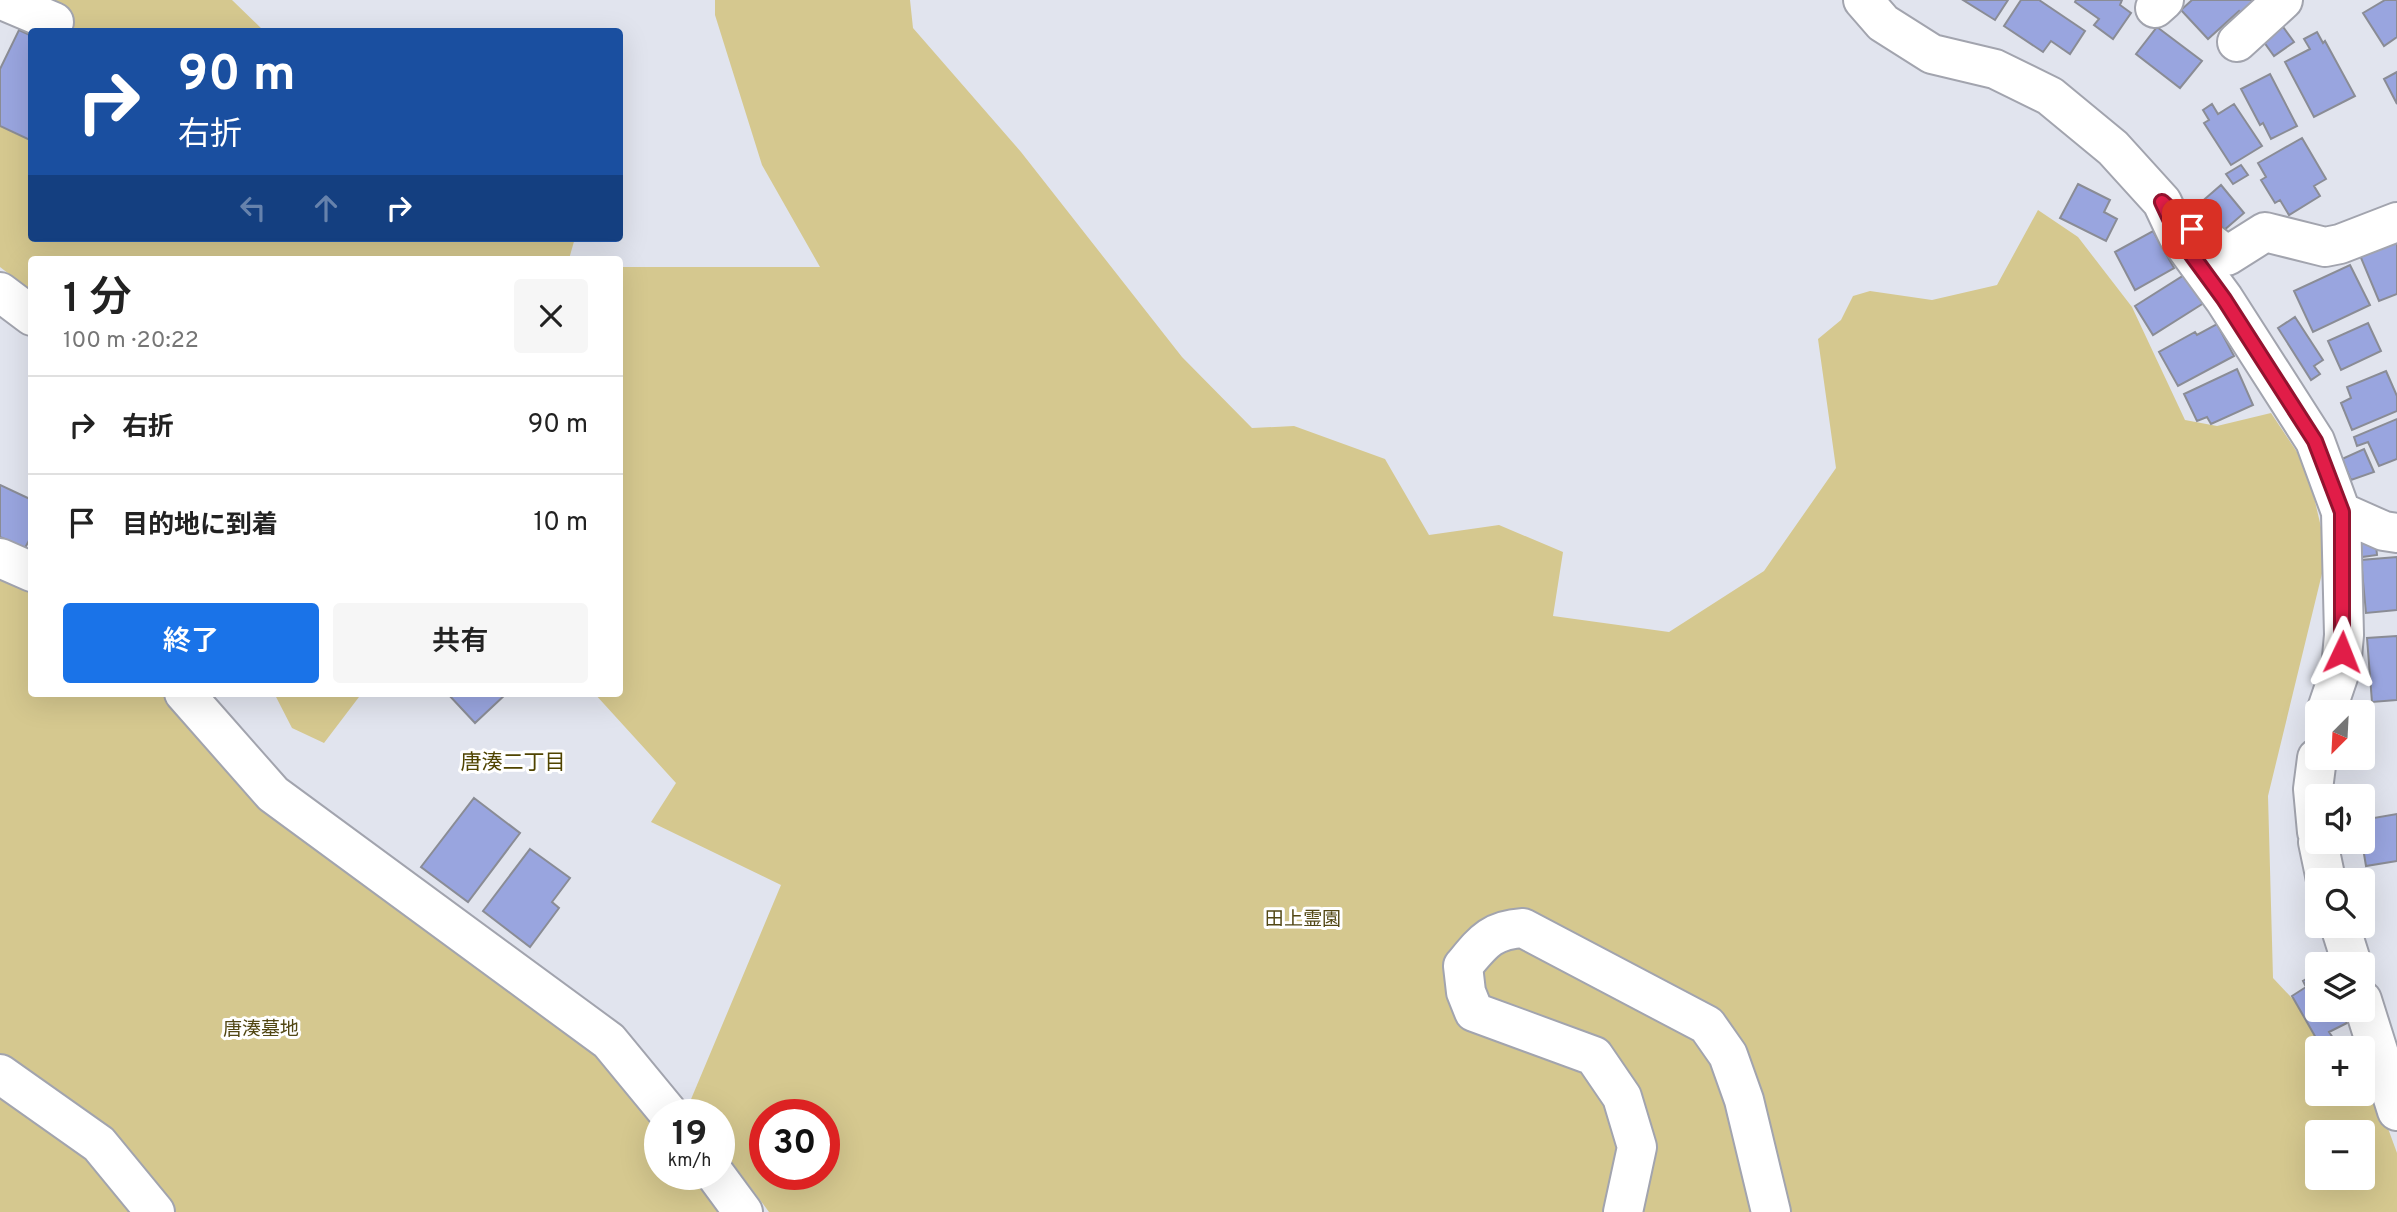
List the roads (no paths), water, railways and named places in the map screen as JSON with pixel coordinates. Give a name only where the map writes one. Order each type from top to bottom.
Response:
[{"type":"street","points":[[2,0],[54,22]]},
{"type":"street","points":[[1863,0],[1883,23],[1932,54],[1995,69],[2050,96],[2113,148],[2162,202],[2227,256],[2265,232],[2325,247],[2397,222]]},
{"type":"street","points":[[2237,42],[2283,0]]},
{"type":"street","points":[[2162,202],[2178,236],[2224,299],[2315,441],[2342,512],[2344,635],[2341,668],[2330,700]]},
{"type":"street","points":[[0,292],[28,313]]},
{"type":"street","points":[[2342,512],[2384,531],[2397,533]]},
{"type":"street","points":[[0,558],[28,570]]},
{"type":"street","points":[[188,697],[273,794],[609,1041],[657,1099]]},
{"type":"street","points":[[1623,1212],[1637,1147],[1622,1097],[1594,1056],[1475,1012],[1466,992],[1463,966],[1485,940],[1502,930],[1523,929],[1707,1025],[1728,1055],[1744,1100],[1770,1212]]},
{"type":"street","points":[[2369,1022],[2395,1101]]},
{"type":"street","points":[[0,1074],[99,1144],[155,1212]]},
{"type":"street","points":[[727,1190],[743,1212]]},
{"type":"district","name":"唐湊二丁目","points":[[513,763]]},
{"type":"park label","name":"田上霊園","points":[[1303,920]]},
{"type":"park label","name":"唐湊墓地","points":[[261,1030]]}]
